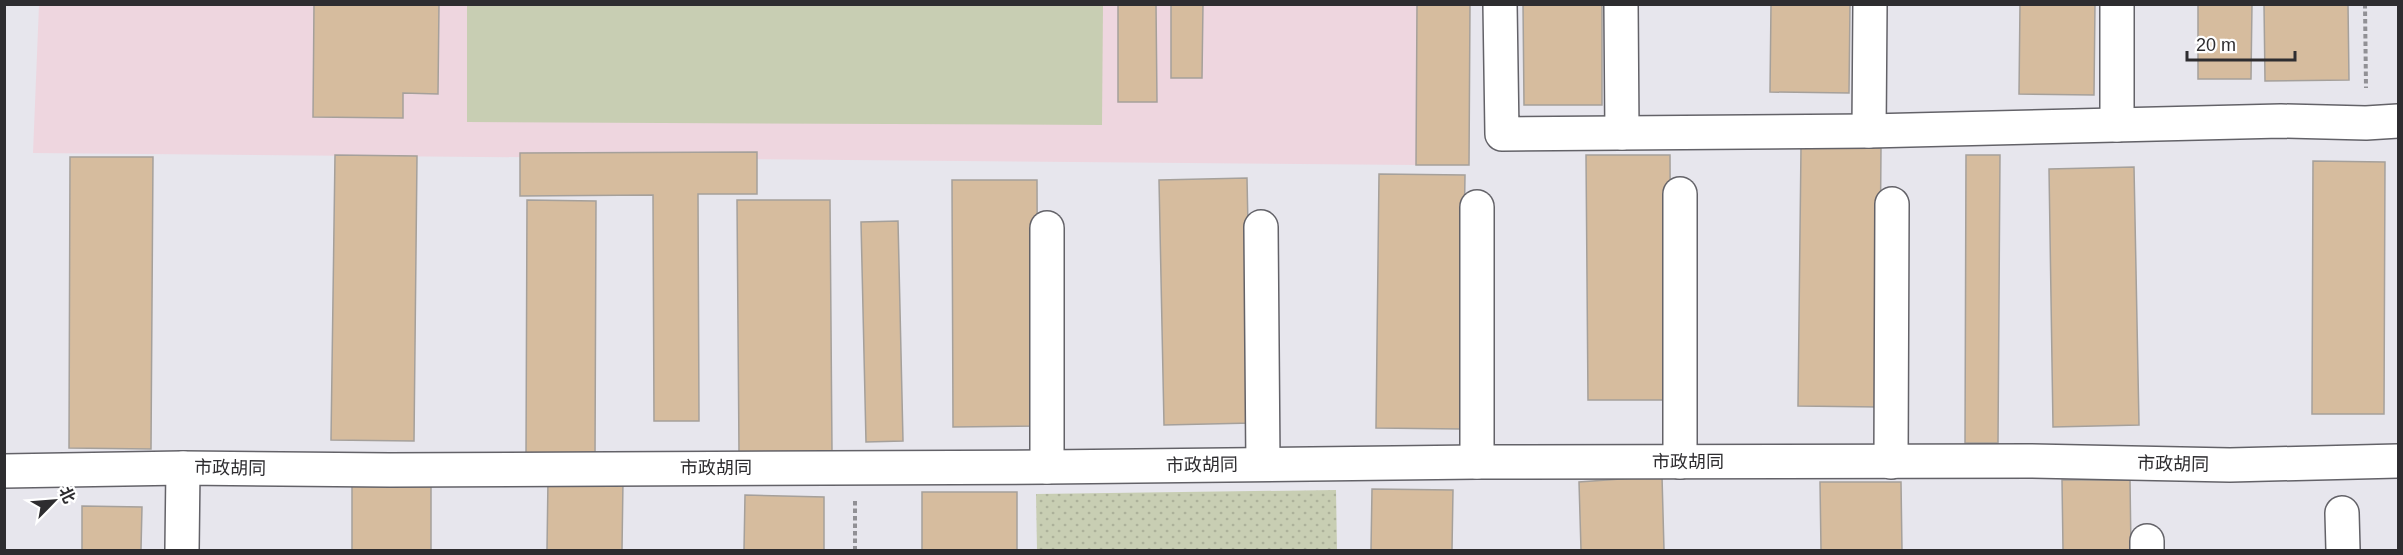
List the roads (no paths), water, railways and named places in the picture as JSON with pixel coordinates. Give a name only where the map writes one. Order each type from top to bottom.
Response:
[{"type":"street","points":[[1500,4],[1502,134],[1869,131],[2281,121],[2398,122]]},
{"type":"street","points":[[1621,4],[1622,133]]},
{"type":"street","points":[[1869,131],[1870,4]]},
{"type":"street","points":[[2117,4],[2117,125]]},
{"type":"street","points":[[1680,194],[1680,462]]},
{"type":"street","points":[[1891,462],[1892,204]]},
{"type":"street","points":[[1477,207],[1478,462]]},
{"type":"street","points":[[1261,227],[1263,464]]},
{"type":"street","points":[[1047,228],[1047,467]]},
{"type":"street","name":"市政胡同","points":[[4,471],[183,468],[390,470],[1047,467],[1478,462],[2032,461],[2230,465],[2398,461]]},
{"type":"street","points":[[182,550],[183,468]]},
{"type":"street","points":[[2343,513],[2343,550]]}]
